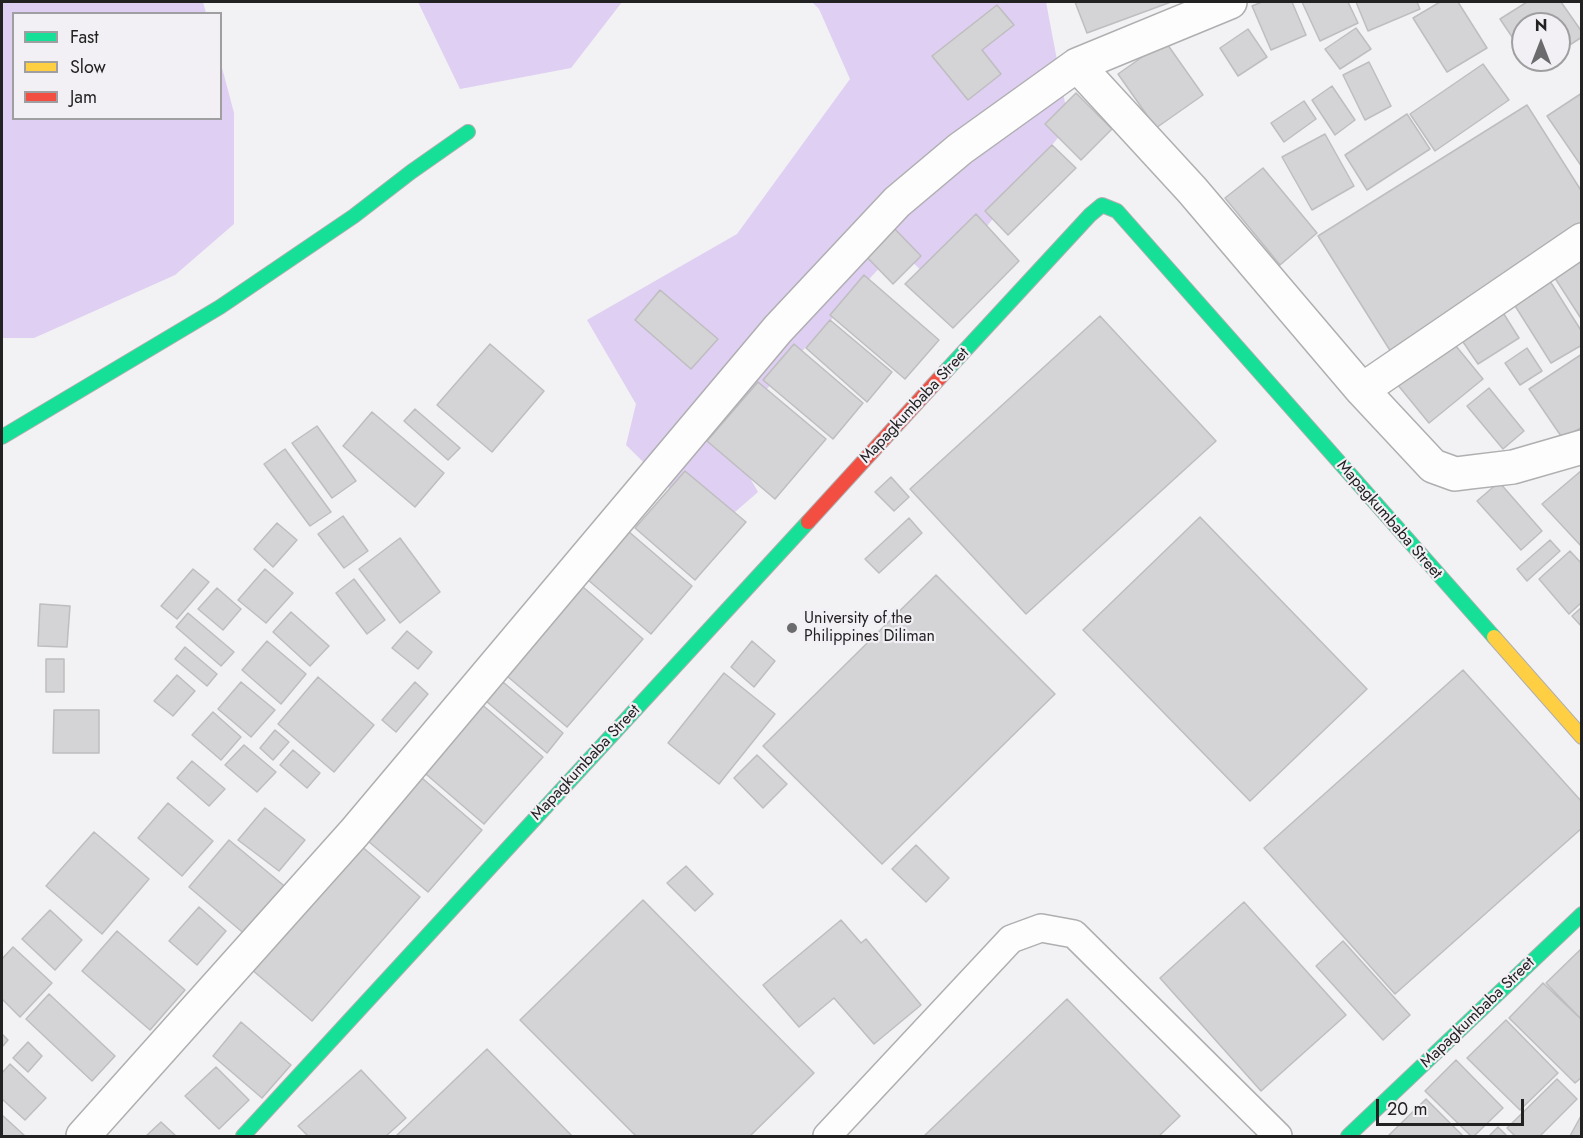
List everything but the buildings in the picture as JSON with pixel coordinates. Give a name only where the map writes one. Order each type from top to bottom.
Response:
[{"type":"street","points":[[83,1137],[354,833],[778,330],[897,202],[960,149],[1077,65],[1230,2]]},
{"type":"street","points":[[1077,65],[1192,190],[1362,390],[1433,466],[1455,474],[1513,467],[1581,447]]},
{"type":"street","points":[[2,437],[220,307],[354,216],[468,132]]},
{"type":"street","name":"Mapagkumbaba Street","points":[[243,1137],[1066,241],[1102,205],[1117,211],[1581,737]]},
{"type":"street","points":[[1362,390],[1581,240]]},
{"type":"street","name":"Mapagkumbaba Street","points":[[1348,1137],[1581,914]]},
{"type":"lane","points":[[827,1137],[1011,939],[1041,928],[1074,934],[1278,1137]]},
{"type":"shaded area","points":[[2,2],[203,2],[206,12],[12,12],[12,120],[222,120],[222,68],[234,113],[234,224],[175,275],[34,338],[2,338]]},
{"type":"shaded area","points":[[418,2],[622,2],[571,68],[460,89]]},
{"type":"shaded area","points":[[812,2],[1046,2],[1069,124],[938,287],[898,248],[725,434],[758,492],[713,531],[626,445],[636,404],[587,320],[737,234],[850,79],[819,9]]},
{"type":"traffic: fast","points":[[2,437],[220,307],[354,216],[468,132]]},
{"type":"traffic: fast","points":[[945,372],[1090,215],[1102,205],[1117,211],[1494,637]]},
{"type":"traffic: fast","points":[[243,1136],[808,522]]},
{"type":"traffic: fast","points":[[1348,1136],[1582,914]]},
{"type":"traffic: slow","points":[[1494,637],[1582,737]]},
{"type":"traffic: jam","points":[[808,522],[945,372]]},
{"type":"place","name":"University of the Philippines Diliman","points":[[792,628]]}]
